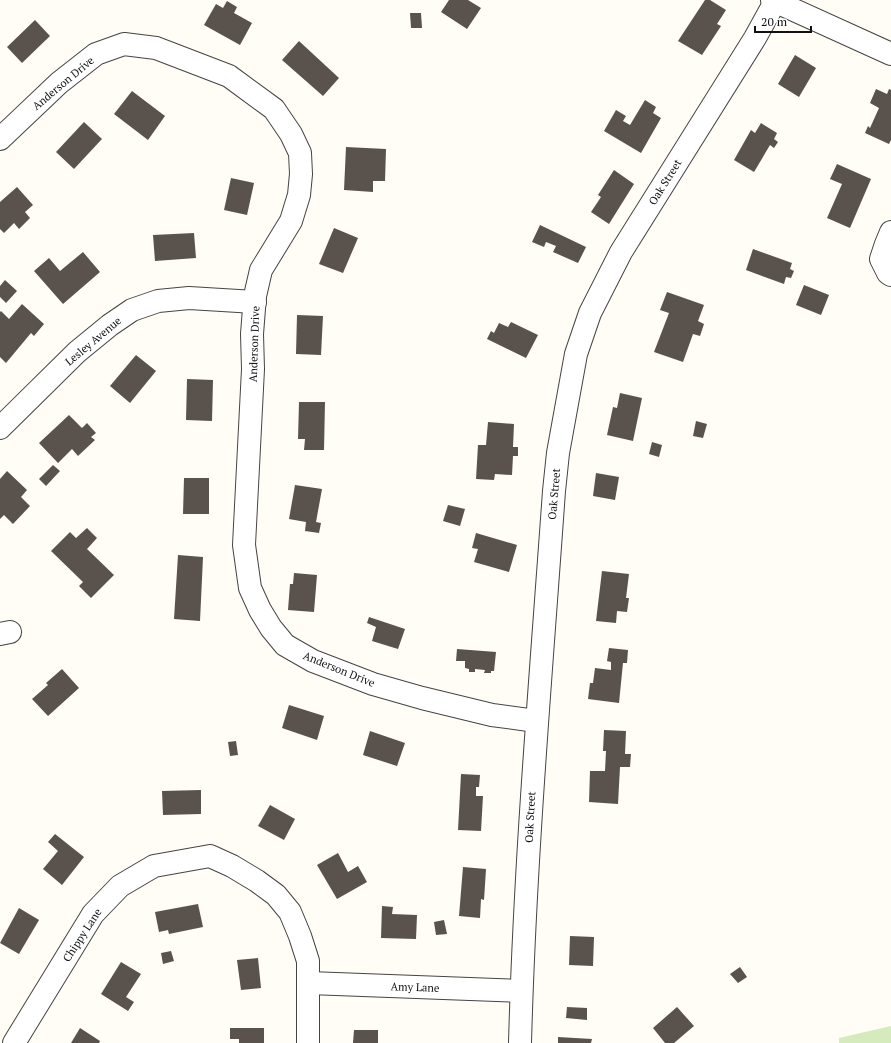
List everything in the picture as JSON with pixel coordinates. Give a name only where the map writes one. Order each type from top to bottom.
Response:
[{"type":"street","points":[[774,1],[891,54]]},
{"type":"street","name":"Oak Street","points":[[520,1043],[521,991],[536,721],[558,453],[576,354],[590,313],[621,252],[755,38],[774,1]]},
{"type":"street","name":"Anderson Drive","points":[[0,139],[59,83],[96,54],[124,44],[156,48],[229,76],[274,109],[291,134],[300,152],[301,174],[299,195],[291,221],[261,270],[255,302],[252,334],[253,369],[244,545],[250,588],[260,610],[271,628],[285,645],[308,658],[373,684],[492,715],[536,721]]},
{"type":"street","points":[[891,232],[881,259],[888,273],[891,275]]},
{"type":"street","name":"Lesley Avenue","points":[[0,428],[77,352],[110,325],[132,310],[158,301],[188,298],[255,302]]},
{"type":"street","name":"Chippy Lane","points":[[14,1043],[93,914],[120,886],[154,866],[210,856],[232,866],[257,881],[276,895],[290,912],[308,961],[308,1043]]},
{"type":"street","name":"Amy Lane","points":[[309,983],[521,991]]},
{"type":"green space","points":[[891,1026],[891,1043],[839,1043],[839,1038]]},
{"type":"building","points":[[449,0],[468,0],[481,8],[467,29],[441,12]]},
{"type":"building","points":[[705,0],[710,0],[726,10],[717,24],[721,26],[702,55],[678,41]]},
{"type":"building","points":[[227,1],[237,7],[234,13],[252,23],[240,45],[204,25],[216,4],[223,8]]},
{"type":"building","points":[[410,13],[421,13],[422,28],[411,28]]},
{"type":"building","points":[[35,20],[50,36],[22,63],[7,47]]},
{"type":"building","points":[[299,41],[339,78],[323,96],[282,60]]},
{"type":"building","points":[[795,55],[816,68],[799,97],[778,84]]},
{"type":"building","points":[[876,89],[887,94],[889,89],[891,90],[891,140],[889,144],[865,133],[868,126],[870,128],[879,108],[870,103]]},
{"type":"building","points":[[132,91],[165,116],[148,140],[114,114]]},
{"type":"building","points":[[645,100],[656,107],[653,113],[661,118],[641,153],[604,131],[616,110],[626,116],[623,121],[630,125]]},
{"type":"building","points":[[84,122],[102,139],[74,169],[56,152]]},
{"type":"building","points":[[761,123],[777,133],[774,139],[778,142],[774,148],[770,145],[754,172],[734,160],[751,130],[755,133]]},
{"type":"building","points":[[346,147],[386,149],[385,181],[373,181],[373,192],[344,190]]},
{"type":"building","points":[[837,164],[871,179],[850,228],[827,218],[842,184],[830,179]]},
{"type":"building","points":[[614,170],[634,184],[609,224],[591,212],[601,197],[598,195]]},
{"type":"building","points":[[231,178],[254,183],[247,215],[224,210]]},
{"type":"building","points":[[17,187],[33,205],[25,212],[30,218],[19,229],[14,223],[4,233],[0,229],[0,202]]},
{"type":"building","points":[[540,225],[586,247],[578,263],[553,252],[556,246],[546,242],[544,247],[532,242]]},
{"type":"building","points":[[334,228],[358,238],[343,273],[319,264]]},
{"type":"building","points":[[194,233],[196,258],[155,261],[153,235]]},
{"type":"building","points":[[753,249],[792,263],[790,269],[794,271],[791,278],[786,277],[784,284],[746,270]]},
{"type":"building","points":[[83,252],[100,272],[63,304],[34,271],[49,258],[60,271]]},
{"type":"building","points":[[5,280],[17,291],[6,303],[0,297],[0,286]]},
{"type":"building","points":[[804,285],[829,295],[821,315],[796,305]]},
{"type":"building","points":[[667,292],[704,305],[698,321],[704,324],[700,336],[693,334],[683,362],[654,352],[669,313],[660,310]]},
{"type":"building","points":[[22,304],[44,324],[34,336],[31,333],[6,363],[0,357],[0,312],[1,311],[9,319]]},
{"type":"building","points":[[297,315],[323,316],[321,355],[296,354]]},
{"type":"building","points":[[511,322],[538,335],[526,358],[487,339],[491,331],[494,333],[499,323],[508,327]]},
{"type":"building","points":[[136,355],[156,371],[130,403],[110,386]]},
{"type":"building","points":[[187,379],[213,380],[212,421],[186,420]]},
{"type":"building","points":[[620,393],[642,398],[633,441],[607,435],[613,407],[617,408]]},
{"type":"building","points":[[299,402],[325,402],[324,450],[304,450],[305,439],[298,439]]},
{"type":"building","points":[[69,415],[82,428],[87,423],[96,433],[91,437],[95,440],[78,456],[72,449],[58,463],[39,443]]},
{"type":"building","points":[[696,421],[707,424],[703,438],[693,436]]},
{"type":"building","points":[[488,422],[514,424],[513,447],[518,447],[518,456],[513,456],[512,475],[495,474],[494,480],[476,479],[478,445],[486,445]]},
{"type":"building","points":[[652,442],[662,445],[659,457],[649,454]]},
{"type":"building","points":[[53,465],[60,471],[46,486],[39,479]]},
{"type":"building","points":[[7,471],[27,490],[21,497],[30,506],[13,524],[4,515],[0,519],[0,479]]},
{"type":"building","points":[[596,473],[619,477],[615,500],[593,496]]},
{"type":"building","points":[[184,478],[209,478],[209,514],[183,514]]},
{"type":"building","points":[[295,485],[322,489],[316,522],[321,523],[319,533],[305,531],[306,522],[289,519]]},
{"type":"building","points":[[448,505],[465,509],[460,526],[443,521]]},
{"type":"building","points":[[87,528],[97,538],[87,549],[114,575],[91,598],[79,586],[83,582],[51,551],[70,532],[76,538]]},
{"type":"building","points":[[476,533],[517,545],[509,572],[474,562],[478,549],[472,548]]},
{"type":"building","points":[[178,555],[203,557],[200,621],[174,619]]},
{"type":"building","points":[[602,571],[629,574],[626,598],[629,598],[627,612],[617,611],[616,623],[596,621]]},
{"type":"building","points":[[294,573],[317,575],[314,612],[288,610],[290,584],[293,584]]},
{"type":"building","points":[[369,617],[405,629],[398,649],[372,641],[376,627],[367,623]]},
{"type":"building","points":[[609,648],[628,650],[627,663],[623,663],[619,703],[588,699],[590,683],[593,683],[595,668],[611,670],[611,662],[607,661]]},
{"type":"building","points":[[457,649],[496,652],[494,671],[491,671],[491,673],[484,673],[485,670],[475,669],[475,672],[469,672],[469,669],[465,668],[465,661],[456,661]]},
{"type":"building","points":[[62,669],[79,688],[48,716],[32,699],[48,685],[46,683]]},
{"type":"building","points":[[289,705],[324,716],[317,740],[282,728]]},
{"type":"building","points":[[604,730],[626,731],[625,754],[631,754],[630,767],[620,767],[618,804],[589,802],[590,771],[605,771],[606,751],[603,751]]},
{"type":"building","points":[[370,731],[405,743],[397,766],[363,755]]},
{"type":"building","points":[[236,741],[238,755],[230,756],[228,742]]},
{"type":"building","points":[[461,774],[480,775],[479,787],[476,787],[476,796],[483,796],[481,831],[458,830]]},
{"type":"building","points":[[201,790],[201,814],[163,815],[162,791]]},
{"type":"building","points":[[270,805],[295,819],[284,840],[258,826]]},
{"type":"building","points":[[55,834],[84,857],[62,885],[43,869],[58,851],[48,842]]},
{"type":"building","points":[[338,853],[348,872],[358,866],[367,882],[337,899],[317,865]]},
{"type":"building","points":[[463,867],[486,869],[484,900],[481,899],[480,918],[459,916]]},
{"type":"building","points":[[198,904],[203,927],[169,934],[168,930],[159,932],[155,912]]},
{"type":"building","points":[[382,906],[393,907],[392,914],[417,915],[416,939],[381,938]]},
{"type":"building","points":[[19,908],[39,920],[19,954],[0,943]]},
{"type":"building","points":[[444,920],[447,934],[436,935],[434,922]]},
{"type":"building","points":[[570,936],[594,937],[593,966],[569,965]]},
{"type":"building","points":[[171,951],[174,961],[163,964],[161,953]]},
{"type":"building","points":[[258,958],[261,988],[241,990],[237,960]]},
{"type":"building","points":[[121,962],[141,974],[126,997],[134,1002],[128,1011],[101,994]]},
{"type":"building","points":[[740,967],[747,977],[738,983],[730,974]]},
{"type":"building","points":[[567,1007],[587,1008],[587,1020],[566,1018]]},
{"type":"building","points":[[677,1007],[694,1026],[674,1043],[665,1043],[653,1028]]},
{"type":"building","points":[[80,1028],[100,1041],[99,1043],[71,1043]]},
{"type":"building","points":[[230,1028],[264,1028],[264,1043],[239,1043],[239,1039],[230,1039]]},
{"type":"building","points":[[354,1030],[378,1030],[378,1043],[353,1043]]},
{"type":"building","points":[[558,1037],[592,1039],[591,1043],[558,1043]]}]
